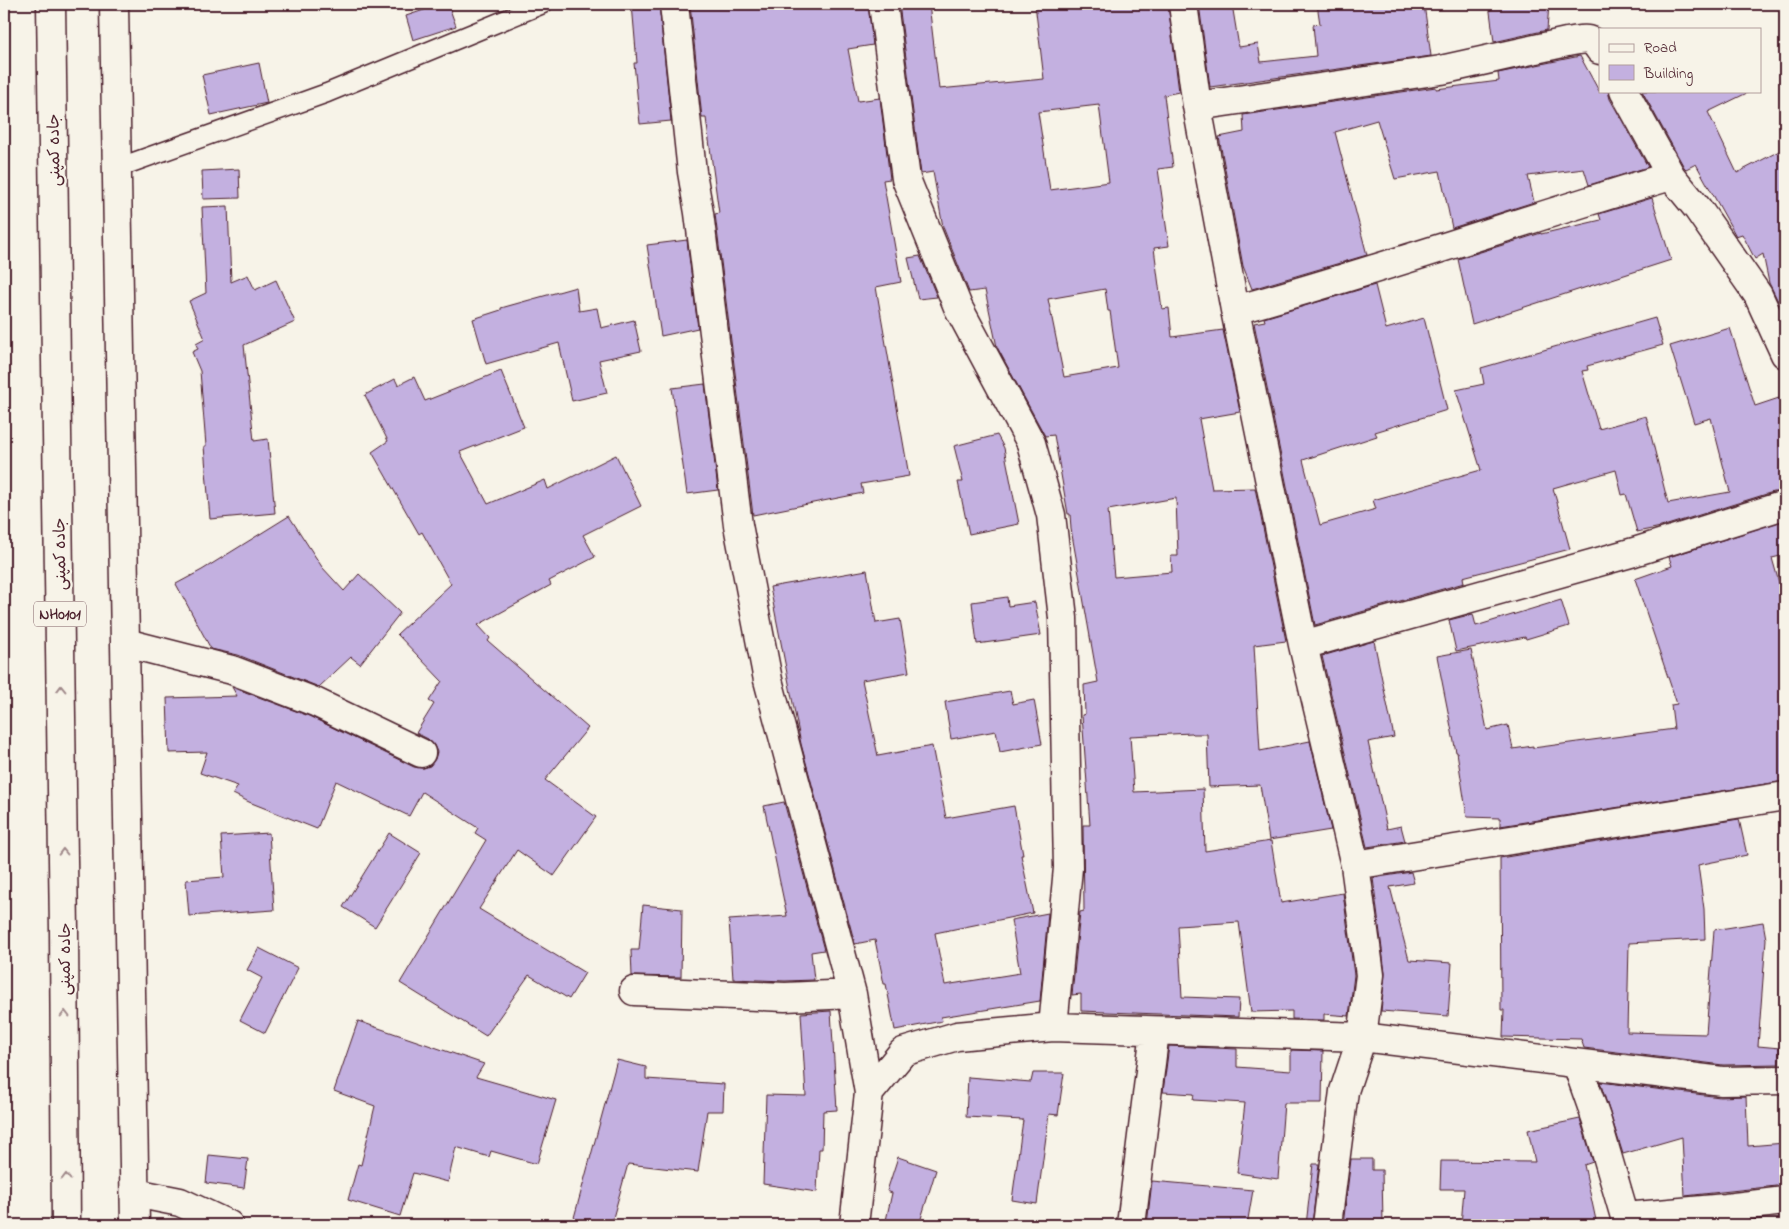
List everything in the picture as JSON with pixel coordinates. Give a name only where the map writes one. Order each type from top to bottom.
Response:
[{"type":"main road","name":"جاده کمپنی","points":[[52,4],[66,1225]]},
{"type":"main road","points":[[114,4],[136,1225]]},
{"type":"main road","points":[[674,4],[692,172],[699,213],[738,525],[768,680],[852,994],[869,1093],[854,1225]]},
{"type":"main road","points":[[883,4],[906,179],[958,307],[1031,443],[1051,515],[1063,618],[1068,868],[1053,1027]]},
{"type":"main road","points":[[1183,4],[1197,106],[1235,310],[1303,645],[1354,865],[1370,975],[1362,1038],[1344,1091],[1327,1225]]},
{"type":"main road","points":[[1197,106],[1442,70],[1574,41],[1593,41],[1599,49]]},
{"type":"main road","points":[[1625,92],[1671,176],[1698,209],[1758,295],[1785,354]]},
{"type":"main road","points":[[1235,310],[1326,285],[1443,249],[1566,207],[1671,176]]},
{"type":"main road","points":[[1303,645],[1634,552],[1778,507]]},
{"type":"main road","points":[[126,643],[232,670],[315,702],[421,753]]},
{"type":"main road","points":[[1354,865],[1785,796]]},
{"type":"main road","points":[[634,991],[785,997],[852,994]]},
{"type":"main road","points":[[869,1093],[903,1052],[957,1036],[1053,1027],[1362,1038],[1722,1080],[1785,1080]]},
{"type":"main road","points":[[1131,1225],[1155,1031]]},
{"type":"main road","points":[[1577,1064],[1596,1118],[1625,1221],[1785,1201]]},
{"type":"main road","points":[[135,1193],[180,1202],[229,1225]]},
{"type":"lane","points":[[117,168],[327,93],[543,4]]},
{"type":"building","points":[[442,4],[448,4],[456,26],[413,40],[406,16]]},
{"type":"building","points":[[632,4],[659,4],[671,121],[640,124],[634,63],[637,63]]},
{"type":"building","points":[[690,4],[868,4],[873,45],[848,49],[858,101],[880,98],[890,179],[883,180],[901,282],[876,287],[909,476],[861,484],[863,493],[753,515],[715,214],[719,213],[706,118],[702,118]]},
{"type":"building","points":[[899,4],[929,4],[939,89],[1044,79],[1035,4],[1168,4],[1179,92],[1164,95],[1173,167],[1158,169],[1169,246],[1154,248],[1162,309],[1169,308],[1172,337],[1223,330],[1240,412],[1199,419],[1212,489],[1255,488],[1286,641],[1254,645],[1260,751],[1310,741],[1331,830],[1269,840],[1260,785],[1209,787],[1207,734],[1130,736],[1134,792],[1203,789],[1205,851],[1271,841],[1281,903],[1343,893],[1354,975],[1349,1016],[1324,1014],[1324,1020],[1292,1019],[1292,1011],[1251,1012],[1239,922],[1178,926],[1182,997],[1239,999],[1238,1017],[1081,1011],[1081,994],[1072,995],[1080,912],[1084,911],[1083,825],[1090,825],[1082,715],[1085,714],[1084,685],[1098,682],[1070,514],[1068,514],[1054,435],[1045,436],[997,347],[985,290],[969,292],[943,227],[933,172],[921,174]],"holes":[[[1099,105],[1109,182],[1050,190],[1038,112]],[[1105,289],[1118,368],[1064,377],[1048,299]],[[1176,498],[1178,556],[1171,556],[1172,572],[1114,577],[1108,510]]]},
{"type":"building","points":[[1199,4],[1232,4],[1239,47],[1258,44],[1261,62],[1316,56],[1313,25],[1320,24],[1317,4],[1424,4],[1431,56],[1210,87]]},
{"type":"building","points":[[1489,4],[1549,4],[1547,30],[1494,42]]},
{"type":"building","points":[[1580,56],[1599,92],[1608,92],[1610,99],[1648,167],[1589,185],[1584,169],[1528,176],[1534,202],[1452,228],[1440,171],[1395,179],[1377,120],[1335,132],[1367,255],[1252,289],[1243,266],[1219,137],[1244,132],[1243,115],[1436,87],[1436,89],[1499,81],[1498,73]]},
{"type":"building","points":[[259,63],[267,103],[211,115],[202,75]]},
{"type":"building","points":[[1643,92],[1749,92],[1708,112],[1737,173],[1785,148],[1785,300],[1778,301],[1769,283],[1763,254],[1755,259],[1742,234],[1736,236],[1696,164],[1686,169]]},
{"type":"building","points":[[239,169],[240,198],[203,199],[202,171]]},
{"type":"building","points":[[1652,198],[1671,260],[1472,324],[1458,259],[1541,233],[1601,220],[1599,214]]},
{"type":"building","points":[[228,206],[231,282],[248,275],[255,290],[276,280],[295,322],[244,345],[254,441],[268,439],[275,513],[210,519],[200,371],[192,352],[198,349],[196,344],[205,339],[189,301],[206,293],[202,207]]},
{"type":"building","points":[[687,240],[698,328],[661,336],[647,245]]},
{"type":"building","points":[[920,256],[937,297],[918,299],[908,258]]},
{"type":"building","points":[[1375,285],[1386,329],[1424,318],[1447,410],[1375,432],[1377,436],[1303,460],[1320,525],[1376,509],[1373,500],[1481,470],[1456,390],[1484,384],[1481,368],[1655,318],[1663,345],[1587,366],[1588,370],[1582,371],[1599,429],[1646,416],[1668,503],[1730,492],[1711,418],[1694,423],[1670,346],[1730,328],[1755,406],[1785,396],[1785,494],[1773,492],[1661,527],[1637,532],[1626,494],[1622,495],[1616,470],[1553,488],[1570,549],[1463,577],[1464,583],[1315,625],[1254,323],[1265,321],[1264,318]]},
{"type":"building","points":[[576,287],[579,311],[597,308],[601,328],[634,320],[641,351],[599,360],[607,393],[572,401],[559,343],[486,364],[473,319],[501,310],[501,308]]},
{"type":"building","points":[[501,371],[524,427],[460,452],[488,504],[545,480],[548,489],[616,455],[641,506],[583,535],[595,557],[549,581],[551,585],[478,625],[490,638],[488,641],[588,728],[545,780],[596,817],[554,876],[517,850],[479,909],[585,973],[569,999],[529,975],[486,1036],[400,983],[486,840],[475,833],[478,828],[422,792],[409,816],[336,781],[317,829],[249,802],[233,794],[238,786],[200,773],[207,752],[169,753],[167,698],[237,696],[232,687],[309,716],[414,767],[423,768],[430,766],[437,752],[434,745],[428,739],[416,733],[434,704],[429,701],[442,681],[397,634],[451,584],[422,532],[419,534],[372,452],[388,441],[365,395],[395,379],[398,385],[414,377],[425,401]]},
{"type":"building","points":[[705,384],[718,490],[687,494],[672,388]]},
{"type":"building","points":[[997,435],[1004,448],[1019,524],[969,534],[958,482],[963,482],[954,446]]},
{"type":"building","points":[[289,516],[322,567],[344,591],[359,574],[400,613],[360,664],[351,657],[319,687],[238,655],[211,649],[176,584]]},
{"type":"building","points":[[1785,520],[1785,555],[1772,558],[1785,604],[1785,781],[1500,826],[1500,818],[1467,817],[1457,752],[1437,656],[1471,650],[1487,730],[1508,725],[1513,749],[1674,729],[1671,705],[1677,704],[1635,579],[1672,566],[1669,557]]},
{"type":"building","points":[[867,570],[876,623],[900,619],[909,672],[862,680],[878,756],[932,746],[946,818],[1014,806],[1023,855],[1021,855],[1033,913],[935,933],[945,985],[1020,973],[1011,920],[1048,913],[1040,1001],[941,1017],[942,1021],[895,1030],[875,940],[855,944],[801,744],[770,587]]},
{"type":"building","points":[[1007,597],[1008,606],[1035,602],[1041,635],[977,644],[972,602]]},
{"type":"building","points":[[1561,600],[1569,626],[1526,639],[1525,637],[1456,651],[1449,620],[1473,614],[1476,626]]},
{"type":"building","points":[[1374,641],[1394,737],[1368,742],[1387,829],[1401,826],[1405,841],[1367,847],[1322,656]]},
{"type":"building","points":[[1010,691],[1013,704],[1034,700],[1042,744],[1000,752],[996,731],[951,739],[945,702]]},
{"type":"building","points":[[784,802],[824,950],[811,952],[814,980],[733,979],[729,920],[787,916],[764,806]]},
{"type":"building","points":[[1739,819],[1747,855],[1698,865],[1704,909],[1705,939],[1629,943],[1627,1032],[1706,1034],[1714,930],[1763,922],[1766,939],[1758,1046],[1780,1048],[1779,1064],[1723,1065],[1584,1048],[1581,1039],[1503,1037],[1504,1010],[1501,1010],[1500,858]]},
{"type":"building","points":[[269,833],[274,910],[189,916],[186,880],[224,877],[221,836]]},
{"type":"building","points":[[389,833],[421,853],[375,927],[343,907]]},
{"type":"building","points":[[1411,872],[1414,883],[1390,887],[1409,960],[1452,963],[1448,1016],[1381,1011],[1385,973],[1373,878]]},
{"type":"building","points":[[643,905],[682,909],[681,977],[632,976],[631,950],[639,950]]},
{"type":"building","points":[[259,948],[298,968],[265,1033],[240,1020],[262,978],[247,970]]},
{"type":"building","points":[[831,1011],[837,1110],[823,1111],[822,1149],[819,1149],[817,1192],[763,1184],[766,1095],[806,1096],[801,1013]]},
{"type":"building","points":[[358,1021],[484,1064],[476,1077],[556,1100],[537,1164],[491,1151],[489,1157],[456,1147],[448,1182],[413,1173],[400,1216],[348,1200],[358,1164],[361,1165],[375,1106],[334,1091]]},
{"type":"building","points":[[1169,1046],[1237,1049],[1237,1067],[1291,1071],[1291,1050],[1323,1051],[1322,1103],[1284,1103],[1278,1179],[1237,1173],[1245,1103],[1193,1100],[1194,1094],[1163,1092]]},
{"type":"building","points":[[617,1060],[646,1067],[646,1079],[724,1084],[723,1111],[707,1111],[698,1172],[628,1164],[611,1225],[572,1225]]},
{"type":"building","points":[[1033,1073],[1064,1073],[1058,1115],[1049,1114],[1037,1204],[1012,1200],[1023,1120],[966,1117],[968,1077],[1031,1082]]},
{"type":"building","points":[[1600,1082],[1720,1097],[1746,1096],[1748,1146],[1785,1143],[1785,1185],[1685,1196],[1682,1137],[1623,1154]]},
{"type":"building","points":[[1580,1119],[1593,1162],[1584,1165],[1597,1225],[1461,1225],[1464,1189],[1440,1189],[1441,1161],[1535,1162],[1528,1130]]},
{"type":"building","points":[[209,1155],[248,1159],[244,1188],[206,1183]]},
{"type":"building","points":[[898,1157],[936,1170],[919,1225],[885,1225],[892,1193],[887,1191]]},
{"type":"building","points":[[1351,1159],[1372,1159],[1372,1170],[1382,1170],[1383,1225],[1343,1225]]},
{"type":"building","points":[[1313,1164],[1319,1164],[1312,1225],[1306,1225]]},
{"type":"building","points":[[1152,1181],[1253,1190],[1247,1225],[1147,1225]]}]
